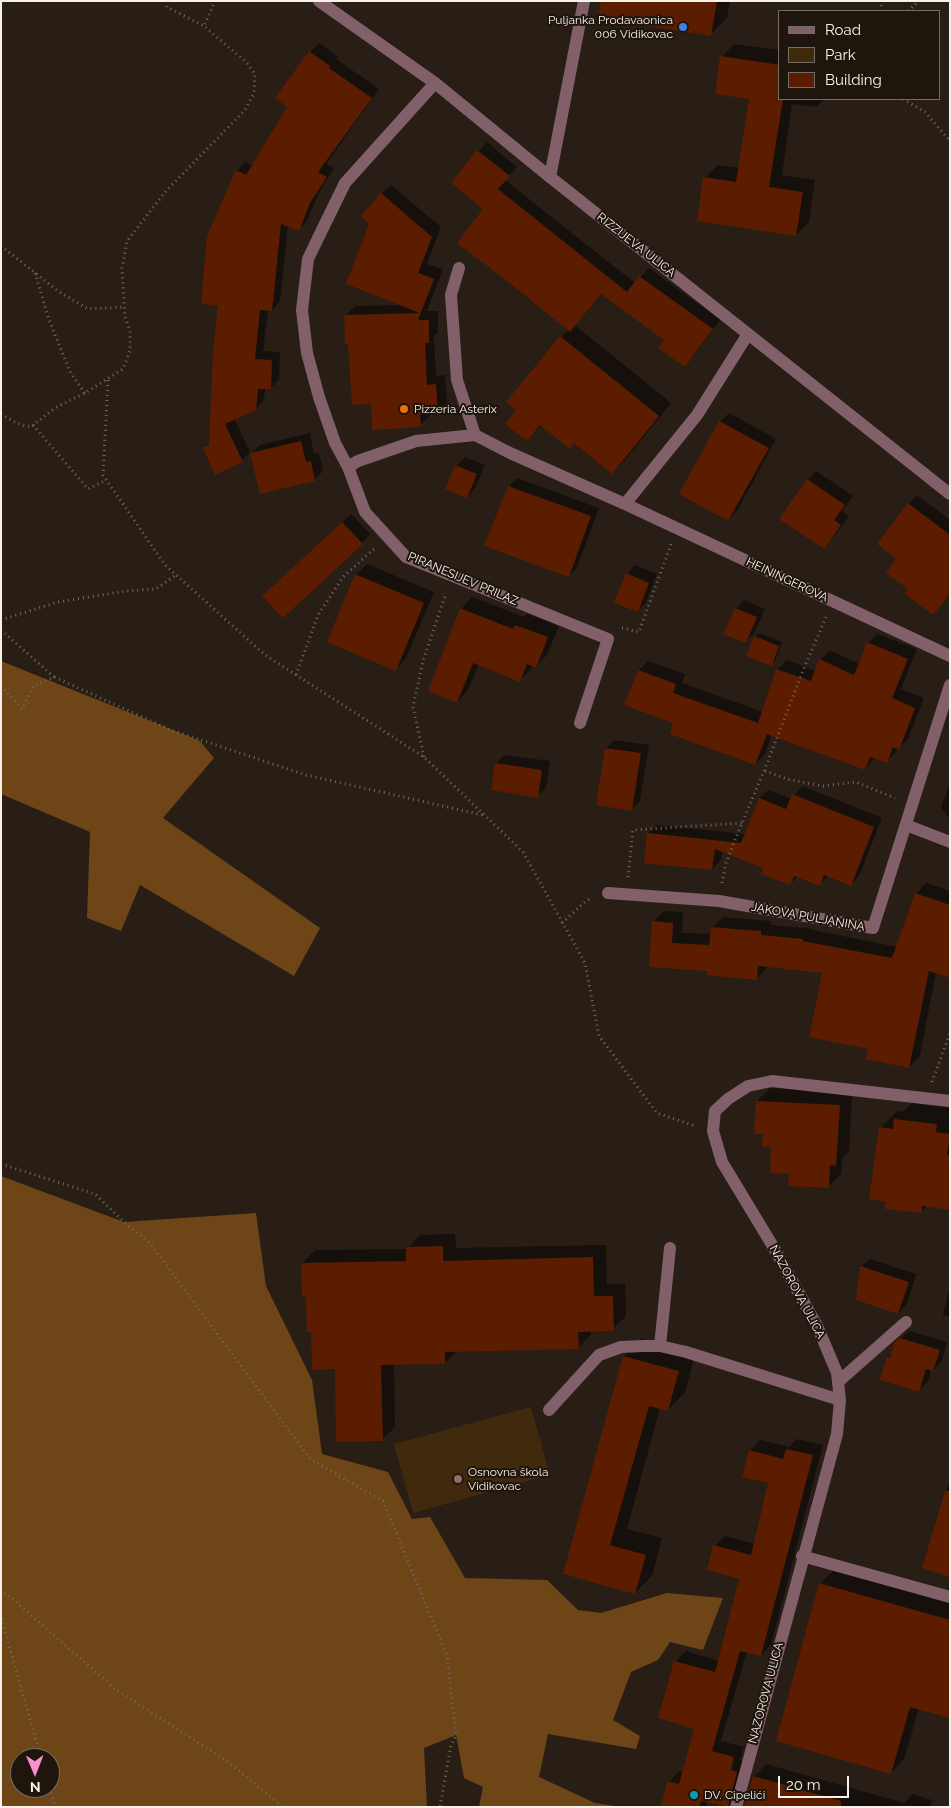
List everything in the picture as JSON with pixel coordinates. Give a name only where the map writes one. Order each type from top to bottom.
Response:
[{"type":"street","name":"RIZZIJEVA ULICA","points":[[319,1],[435,84],[950,494]]},
{"type":"street","points":[[550,177],[584,1]]},
{"type":"street","name":"PIRANESIJEV PRILAZ","points":[[435,84],[345,182],[308,260],[302,310],[307,353],[319,397],[335,443],[348,467],[364,512],[406,556],[608,639],[580,723]]},
{"type":"street","points":[[348,467],[358,461],[416,441],[475,435],[457,380],[451,296],[459,268]]},
{"type":"street","points":[[625,504],[697,416],[748,334]]},
{"type":"street","name":"HEININGEROVA","points":[[475,435],[510,453],[625,504],[950,656]]},
{"type":"street","name":"JAKOVA PULJANINA","points":[[608,894],[719,901],[873,928],[950,685]]},
{"type":"street","points":[[906,825],[950,842]]},
{"type":"street","name":"NAZOROVA ULICA","points":[[736,1807],[802,1556],[837,1434],[840,1400],[837,1374],[818,1328],[774,1248],[722,1162],[713,1132],[715,1111],[728,1099],[748,1086],[772,1081],[950,1102]]},
{"type":"street","points":[[660,1346],[668,1285],[670,1248]]},
{"type":"street","points":[[838,1382],[906,1322]]},
{"type":"street","points":[[549,1410],[599,1355],[621,1347],[660,1346],[686,1352],[840,1400]]},
{"type":"street","points":[[802,1556],[950,1597]]},
{"type":"path","points":[[1,414],[21,425],[31,427],[55,408],[85,394],[123,369],[130,351],[130,331],[125,317],[122,268],[127,241],[166,191],[245,110],[254,93],[255,74],[246,62],[204,26],[167,7],[166,1]]},
{"type":"path","points":[[204,26],[215,1]]},
{"type":"path","points":[[909,10],[919,1]]},
{"type":"path","points":[[905,100],[925,112],[950,141]]},
{"type":"path","points":[[1,246],[58,291],[88,309],[124,307]]},
{"type":"path","points":[[35,273],[48,320],[71,374],[85,394]]},
{"type":"path","points":[[108,380],[103,474],[165,565],[265,655],[424,757],[523,852],[585,963],[599,1036],[658,1113],[713,1132]]},
{"type":"path","points":[[33,425],[88,489],[106,480]]},
{"type":"path","points":[[626,628],[639,632],[677,528]]},
{"type":"path","points":[[296,675],[318,616],[343,577],[388,537]]},
{"type":"path","points":[[1,620],[58,602],[126,591],[156,589],[176,575]]},
{"type":"path","points":[[424,757],[413,707],[423,661],[453,576]]},
{"type":"path","points":[[726,863],[765,770],[804,668],[833,601]]},
{"type":"path","points":[[1,630],[54,677],[171,730],[306,775],[484,816]]},
{"type":"path","points":[[1,686],[22,709],[33,686],[54,677]]},
{"type":"path","points":[[765,770],[787,779],[823,786],[856,782],[912,805]]},
{"type":"path","points":[[626,895],[633,830],[742,823]]},
{"type":"path","points":[[562,923],[586,901],[608,894]]},
{"type":"path","points":[[926,1099],[950,1033]]},
{"type":"path","points":[[1,1164],[95,1194],[124,1222],[150,1243],[310,1459],[383,1501],[447,1656],[456,1735],[451,1745],[440,1807]]},
{"type":"path","points":[[1,1589],[115,1689],[224,1759],[283,1807]]},
{"type":"path","points":[[1,1618],[38,1748]]},
{"type":"green space","points":[[531,1407],[550,1475],[413,1513],[394,1444]]},
{"type":"shaded area","points":[[1,661],[200,741],[214,758],[163,818],[320,928],[294,976],[140,885],[121,931],[87,918],[90,832],[1,794]]},
{"type":"shaded area","points":[[1,1176],[124,1222],[256,1213],[266,1286],[312,1380],[322,1454],[388,1472],[412,1519],[430,1517],[465,1578],[547,1580],[578,1610],[601,1613],[667,1593],[723,1598],[703,1650],[670,1642],[658,1660],[631,1672],[613,1720],[640,1736],[636,1749],[548,1734],[539,1777],[595,1803],[622,1807],[479,1807],[483,1787],[464,1778],[456,1735],[424,1748],[427,1807],[1,1807]]},
{"type":"building","name":"Puljanka Prodavaonica 006 Vidikovac","points":[[601,1],[717,1],[711,36],[598,18]]},
{"type":"building","points":[[309,51],[330,66],[329,68],[372,98],[318,172],[327,177],[310,203],[299,231],[281,224],[272,311],[260,310],[255,359],[272,360],[271,389],[258,389],[256,410],[225,424],[243,462],[215,475],[203,448],[209,445],[213,350],[218,306],[201,304],[207,236],[236,170],[246,175],[287,107],[275,98]]},
{"type":"building","points":[[720,56],[778,65],[778,100],[783,100],[769,187],[803,192],[796,236],[697,221],[703,177],[736,182],[749,99],[715,94]]},
{"type":"building","points":[[477,150],[510,176],[498,189],[627,292],[639,276],[713,329],[685,367],[658,348],[664,340],[601,294],[570,332],[457,243],[483,209],[451,183]]},
{"type":"building","points":[[381,193],[432,237],[418,273],[434,279],[418,320],[429,320],[429,343],[425,343],[427,385],[436,384],[438,412],[420,414],[421,427],[372,430],[371,404],[352,405],[348,344],[345,344],[344,315],[420,313],[346,284],[369,224],[361,216]]},
{"type":"building","points":[[560,336],[659,416],[612,474],[574,443],[569,448],[540,425],[527,441],[505,424],[516,410],[506,402]]},
{"type":"building","points":[[719,421],[769,448],[728,521],[679,494]]},
{"type":"building","points":[[301,441],[306,462],[311,461],[315,481],[260,494],[250,453]]},
{"type":"building","points":[[455,465],[477,474],[467,498],[445,489]]},
{"type":"building","points":[[807,479],[845,505],[834,520],[841,525],[824,549],[779,519]]},
{"type":"building","points":[[508,486],[591,516],[569,577],[484,546]]},
{"type":"building","points":[[908,503],[950,535],[950,594],[933,615],[905,594],[908,589],[886,573],[896,559],[877,544]]},
{"type":"building","points":[[342,522],[363,544],[283,618],[262,596]]},
{"type":"building","points":[[626,573],[649,583],[638,612],[614,603]]},
{"type":"building","points":[[355,574],[424,603],[396,671],[327,642]]},
{"type":"building","points":[[460,608],[513,629],[515,625],[548,637],[536,668],[527,664],[520,682],[473,663],[457,703],[428,691]]},
{"type":"building","points":[[735,608],[757,617],[746,643],[723,634]]},
{"type":"building","points":[[754,636],[779,646],[772,666],[746,656]]},
{"type":"building","points":[[867,642],[908,659],[892,698],[915,708],[899,750],[893,747],[887,763],[870,757],[865,770],[767,734],[755,765],[670,734],[673,723],[624,705],[638,670],[676,684],[673,693],[758,723],[776,669],[811,681],[819,659],[854,675]]},
{"type":"building","points":[[605,748],[641,753],[632,811],[596,805]]},
{"type":"building","points":[[495,763],[542,770],[538,798],[491,790]]},
{"type":"building","points":[[792,794],[874,827],[851,886],[824,875],[820,886],[794,876],[790,885],[761,874],[763,868],[715,849],[712,870],[644,863],[647,833],[741,843],[759,798],[786,809]]},
{"type":"building","points":[[915,893],[950,905],[950,978],[929,971],[909,1068],[866,1059],[868,1049],[809,1037],[822,973],[758,966],[757,980],[707,975],[707,971],[649,967],[652,921],[673,923],[672,943],[709,945],[711,927],[761,931],[761,935],[803,939],[803,941],[892,958]]},
{"type":"building","points":[[756,1101],[840,1105],[836,1166],[830,1165],[829,1188],[788,1186],[789,1174],[770,1173],[771,1147],[762,1147],[763,1134],[754,1134]]},
{"type":"building","points":[[894,1119],[937,1124],[936,1132],[950,1134],[947,1155],[950,1155],[950,1210],[922,1206],[922,1213],[885,1209],[886,1202],[869,1199],[879,1127],[893,1129]]},
{"type":"building","points":[[443,1246],[443,1261],[593,1257],[594,1296],[613,1296],[614,1331],[578,1332],[579,1349],[445,1352],[445,1364],[381,1365],[383,1441],[336,1442],[335,1369],[312,1370],[311,1332],[307,1332],[306,1297],[302,1297],[301,1263],[406,1261],[406,1247]]},
{"type":"building","points":[[860,1266],[909,1282],[898,1314],[856,1300]]},
{"type":"building","points":[[900,1338],[940,1350],[933,1371],[926,1369],[919,1392],[880,1380],[887,1356],[890,1358],[894,1343]]},
{"type":"building","points":[[623,1356],[679,1371],[668,1411],[649,1406],[610,1545],[646,1555],[635,1594],[563,1574]]},
{"type":"building","points":[[786,1449],[813,1455],[761,1656],[740,1651],[712,1751],[734,1757],[731,1770],[737,1772],[728,1807],[701,1801],[699,1807],[661,1807],[667,1781],[679,1784],[694,1729],[658,1718],[674,1661],[715,1672],[739,1579],[707,1570],[713,1545],[751,1555],[768,1483],[742,1477],[749,1450],[783,1459]]},
{"type":"building","points":[[945,1491],[950,1491],[950,1577],[922,1568]]},
{"type":"building","points":[[819,1583],[950,1620],[950,1718],[910,1707],[891,1774],[776,1741]]},
{"type":"building","points":[[753,1776],[841,1801],[841,1807],[744,1807]]},
{"type":"place","name":"Puljanka Prodavaonica 006 Vidikovac","points":[[683,27]]},
{"type":"place","name":"Pizzeria Asterix","points":[[404,409]]},
{"type":"place","name":"Osnovna škola Vidikovac","points":[[458,1479]]},
{"type":"place","name":"DV. Cipelići","points":[[694,1795]]}]
